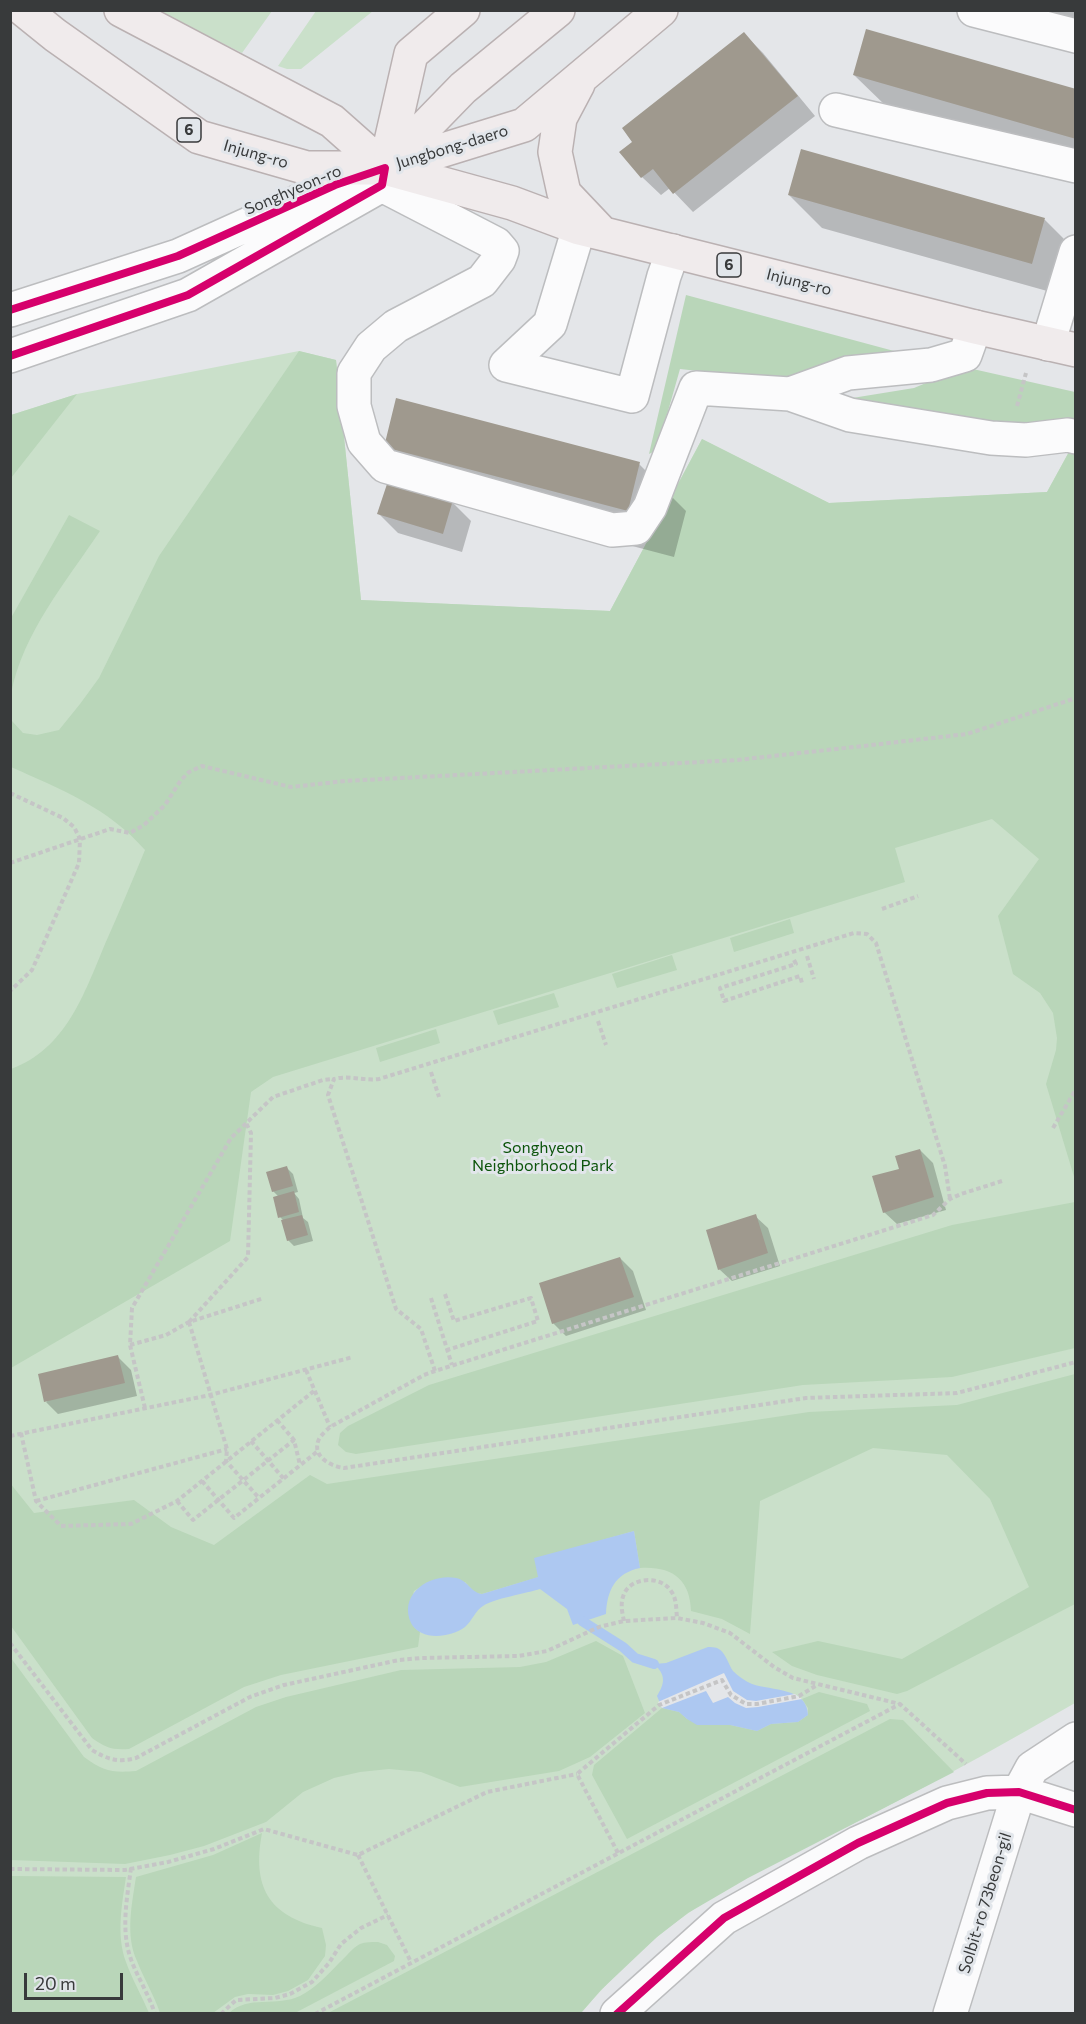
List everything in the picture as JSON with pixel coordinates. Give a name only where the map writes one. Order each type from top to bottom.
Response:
[{"type":"main road","name":"Injung-ro","points":[[24,10],[55,35],[199,137],[307,168],[384,176],[512,203],[591,231],[1062,347]]},
{"type":"main road","name":"Injung-ro","points":[[121,10],[332,121],[384,176]]},
{"type":"main road","name":"Jungbong-daero","points":[[384,176],[411,54],[463,10]]},
{"type":"main road","points":[[384,176],[463,88],[558,10]]},
{"type":"main road","name":"Jungbong-daero","points":[[384,176],[524,125],[661,10]]},
{"type":"main road","points":[[582,76],[560,118],[555,153],[564,194],[591,231]]},
{"type":"street","points":[[974,10],[1076,36]]},
{"type":"street","points":[[836,110],[1076,166]]},
{"type":"street","name":"Songhyeon-ro","points":[[10,309],[178,256],[335,185],[384,176]]},
{"type":"street","name":"Songhyeon-ro","points":[[10,356],[188,296],[384,176]]},
{"type":"street","points":[[384,176],[496,244],[502,251],[499,259],[482,281],[396,326],[371,347],[354,373],[354,406],[364,442],[385,466],[612,530],[636,528],[650,507],[696,388],[790,394],[850,416],[991,438],[1026,440],[1068,435],[1076,437]]},
{"type":"street","points":[[591,231],[550,324],[506,365],[632,396],[673,250]]},
{"type":"street","points":[[1062,347],[1076,252]]},
{"type":"street","points":[[790,394],[848,374],[931,365],[965,355],[975,327]]},
{"type":"street","name":"Solbit-ro 73beon-gil","points":[[951,2013],[1018,1792],[1032,1768],[1076,1739]]},
{"type":"street","points":[[617,2013],[724,1918],[858,1843],[947,1803],[987,1793],[1018,1792],[1076,1810]]},
{"type":"path","points":[[10,863],[110,829],[130,833],[144,825],[165,805],[189,772],[202,766],[291,787],[345,781],[737,760],[967,734],[1076,698]]},
{"type":"path","points":[[10,793],[63,818],[74,827],[80,839],[79,862],[32,970],[10,991]]},
{"type":"path","points":[[882,909],[918,896]]},
{"type":"path","points":[[145,1408],[130,1345],[132,1308],[231,1138],[273,1097],[323,1080],[343,1077],[379,1079],[854,933],[867,934],[876,943],[945,1166],[950,1199]]},
{"type":"path","points":[[807,956],[814,979]]},
{"type":"path","points":[[794,960],[796,964],[720,988],[724,1001],[800,976],[802,983]]},
{"type":"path","points":[[598,1021],[606,1045]]},
{"type":"path","points":[[431,1072],[439,1097]]},
{"type":"path","points":[[334,1079],[328,1095],[396,1309],[421,1329],[435,1371]]},
{"type":"path","points":[[1053,1128],[1076,1089]]},
{"type":"path","points":[[189,1322],[248,1257],[251,1133],[246,1123]]},
{"type":"path","points":[[1002,1181],[950,1199],[933,1215],[424,1375],[330,1427],[319,1439],[318,1451],[322,1459],[332,1466],[344,1468],[806,1398],[957,1393],[1076,1362]]},
{"type":"path","points":[[445,1294],[454,1321],[531,1298],[538,1321],[447,1350]]},
{"type":"path","points":[[130,1345],[166,1335],[189,1322],[264,1298]]},
{"type":"path","points":[[431,1298],[452,1365]]},
{"type":"path","points":[[189,1322],[227,1449],[226,1461],[259,1498]]},
{"type":"path","points":[[10,1436],[210,1395],[352,1357]]},
{"type":"path","points":[[306,1370],[330,1427]]},
{"type":"path","points":[[21,1433],[36,1501],[61,1526],[131,1524],[177,1501],[314,1390]]},
{"type":"path","points":[[277,1420],[294,1440],[300,1465]]},
{"type":"path","points":[[177,1501],[193,1520],[294,1440]]},
{"type":"path","points":[[252,1441],[284,1479]]},
{"type":"path","points":[[36,1501],[227,1449]]},
{"type":"path","points":[[202,1481],[234,1518],[318,1451]]},
{"type":"path","points":[[624,1621],[622,1601],[625,1591],[631,1584],[648,1580],[665,1585],[671,1591],[676,1604],[676,1618]]},
{"type":"path","points":[[10,1643],[92,1750],[107,1759],[123,1762],[136,1758],[250,1697],[284,1685],[410,1659],[518,1656],[547,1651],[599,1627],[624,1621],[676,1618],[704,1623],[730,1633],[774,1667],[793,1678],[900,1704],[967,1766]]},
{"type":"path","points":[[10,1869],[131,1869],[168,1862],[214,1849],[264,1829],[358,1855],[487,1792],[577,1774],[660,1705],[722,1680],[731,1695],[746,1704],[799,1696],[818,1685]]},
{"type":"path","points":[[315,2013],[900,1704]]},
{"type":"path","points":[[577,1774],[618,1853]]},
{"type":"path","points":[[358,1855],[411,1962]]},
{"type":"path","points":[[131,1869],[125,1924],[127,1943],[131,1961],[155,2013]]},
{"type":"path","points":[[221,2013],[236,2000],[275,1998],[290,1994],[312,1982],[329,1964],[341,1944],[361,1928],[388,1915]]},
{"type":"green space","points":[[157,11],[272,11],[242,53]]},
{"type":"green space","points":[[316,11],[373,11],[301,69],[287,69],[278,66]]},
{"type":"green space","points":[[686,295],[920,358],[799,382],[680,369],[657,450],[649,454]]},
{"type":"green space","name":"Songhyeon Neighborhood Park","points":[[299,351],[336,360],[361,600],[610,611],[702,439],[829,503],[1047,492],[1070,450],[1075,452],[1075,1703],[929,1784],[709,1899],[644,1948],[581,2013],[11,2013],[11,415],[77,394]]},
{"type":"green space","points":[[299,351],[336,360],[361,600],[610,611],[702,439],[829,503],[1047,492],[1070,450],[1075,452],[1075,1180],[1046,1084],[1056,1050],[1057,1038],[1053,1013],[1040,993],[1013,974],[998,916],[1039,859],[992,819],[895,848],[905,882],[273,1077],[251,1092],[230,1241],[11,1368],[11,1069],[30,1060],[46,1048],[71,1018],[89,982],[145,850],[116,822],[100,811],[11,767],[10,713],[12,721],[23,733],[37,735],[59,730],[80,704],[99,678],[159,556]]},
{"type":"green space","points":[[964,367],[1075,392],[1075,430],[1031,429],[840,400],[914,388]]},
{"type":"green space","points":[[77,394],[11,478],[11,415]]},
{"type":"green space","points":[[69,515],[100,531],[35,629],[17,671],[11,694],[11,618]]},
{"type":"green space","points":[[790,919],[794,933],[734,952],[730,938]]},
{"type":"green space","points":[[672,955],[677,970],[617,988],[612,974]]},
{"type":"green space","points":[[554,993],[559,1007],[498,1025],[493,1011]]},
{"type":"green space","points":[[436,1029],[440,1043],[380,1062],[376,1048]]},
{"type":"green space","points":[[1075,1202],[1075,1348],[952,1377],[803,1385],[356,1454],[346,1452],[338,1445],[340,1433],[348,1426],[429,1385],[952,1225]]},
{"type":"green space","points":[[1075,1374],[1075,1604],[907,1691],[897,1694],[817,1675],[792,1666],[772,1652],[818,1641],[902,1659],[1029,1587],[990,1499],[947,1455],[873,1448],[760,1501],[750,1634],[722,1619],[691,1611],[687,1590],[683,1583],[670,1572],[640,1568],[634,1531],[535,1559],[539,1577],[482,1594],[475,1593],[465,1582],[428,1582],[414,1591],[410,1608],[412,1623],[420,1632],[418,1647],[281,1675],[244,1687],[129,1749],[109,1748],[92,1738],[11,1626],[10,1483],[34,1513],[134,1500],[171,1527],[214,1545],[310,1475],[327,1484],[809,1412],[957,1405]]},
{"type":"green space","points":[[596,1641],[623,1656],[645,1713],[590,1757],[559,1771],[460,1787],[421,1772],[389,1769],[360,1772],[334,1778],[303,1792],[266,1822],[204,1846],[170,1855],[125,1864],[11,1860],[11,1658],[84,1757],[108,1770],[128,1772],[136,1771],[256,1707],[286,1697],[401,1670],[520,1667],[546,1662]]},
{"type":"green space","points":[[819,1692],[867,1704],[870,1711],[627,1839],[592,1775],[594,1765],[662,1708],[679,1712],[687,1719],[708,1725],[730,1725],[757,1731],[771,1724],[798,1722],[808,1715],[808,1708],[802,1699]]},
{"type":"green space","points":[[890,1719],[903,1720],[954,1772],[748,1878],[688,1913],[657,1937],[601,1990],[581,2013],[328,2013]]},
{"type":"green space","points":[[262,1833],[259,1852],[260,1869],[262,1883],[268,1896],[288,1916],[322,1928],[326,1945],[325,1956],[308,1980],[288,1991],[273,1995],[248,1994],[235,1997],[213,2013],[160,2013],[137,1961],[131,1941],[130,1919],[136,1877],[213,1855]]},
{"type":"green space","points":[[11,1876],[126,1877],[121,1941],[128,1968],[149,2013],[11,2013]]},
{"type":"green space","points":[[378,1942],[387,1945],[395,1956],[394,1961],[295,2013],[229,2013],[245,2004],[282,2001],[300,1996],[321,1981],[357,1946]]},
{"type":"water","points":[[634,1531],[640,1568],[624,1574],[614,1584],[608,1598],[606,1614],[573,1625],[567,1609],[540,1589],[488,1603],[465,1627],[452,1634],[428,1635],[415,1629],[411,1623],[408,1613],[409,1603],[419,1588],[427,1582],[446,1577],[456,1578],[482,1594],[538,1577],[534,1558]]},
{"type":"water","points":[[708,1647],[720,1650],[739,1677],[752,1684],[787,1692],[802,1699],[808,1715],[798,1722],[771,1724],[757,1731],[730,1725],[697,1725],[679,1712],[662,1708],[657,1696],[663,1679],[654,1664],[666,1663]]},
{"type":"pier","points":[[724,1673],[733,1691],[747,1700],[756,1701],[795,1694],[802,1699],[746,1708],[728,1697],[713,1703],[706,1691],[662,1708],[658,1702]]},
{"type":"building","points":[[866,29],[1076,89],[1076,139],[853,75]]},
{"type":"building","points":[[744,32],[798,96],[673,194],[653,169],[641,178],[619,152],[632,142],[622,128]]},
{"type":"building","points":[[801,149],[1045,218],[1032,264],[788,195]]},
{"type":"building","points":[[396,398],[640,462],[628,511],[384,447]]},
{"type":"building","points":[[388,481],[453,500],[443,534],[377,514]]},
{"type":"building","points":[[920,1149],[934,1197],[883,1213],[872,1176],[899,1169],[895,1156]]},
{"type":"building","points":[[287,1166],[293,1186],[272,1192],[266,1172]]},
{"type":"building","points":[[294,1191],[299,1212],[278,1218],[273,1197]]},
{"type":"building","points":[[756,1214],[768,1253],[718,1270],[706,1230]]},
{"type":"building","points":[[302,1215],[308,1235],[287,1241],[281,1220]]},
{"type":"building","points":[[620,1257],[634,1297],[552,1324],[539,1283]]},
{"type":"building","points":[[118,1355],[125,1383],[44,1402],[38,1374]]},
{"type":"waterway","points":[[582,1621],[623,1647],[635,1658],[654,1664]]},
{"type":"cycle path","points":[[10,310],[178,256],[335,185],[385,168],[382,185],[188,295],[10,356]]},
{"type":"cycle path","points":[[617,2014],[724,1918],[858,1843],[947,1803],[987,1793],[1019,1792],[1076,1810]]}]
